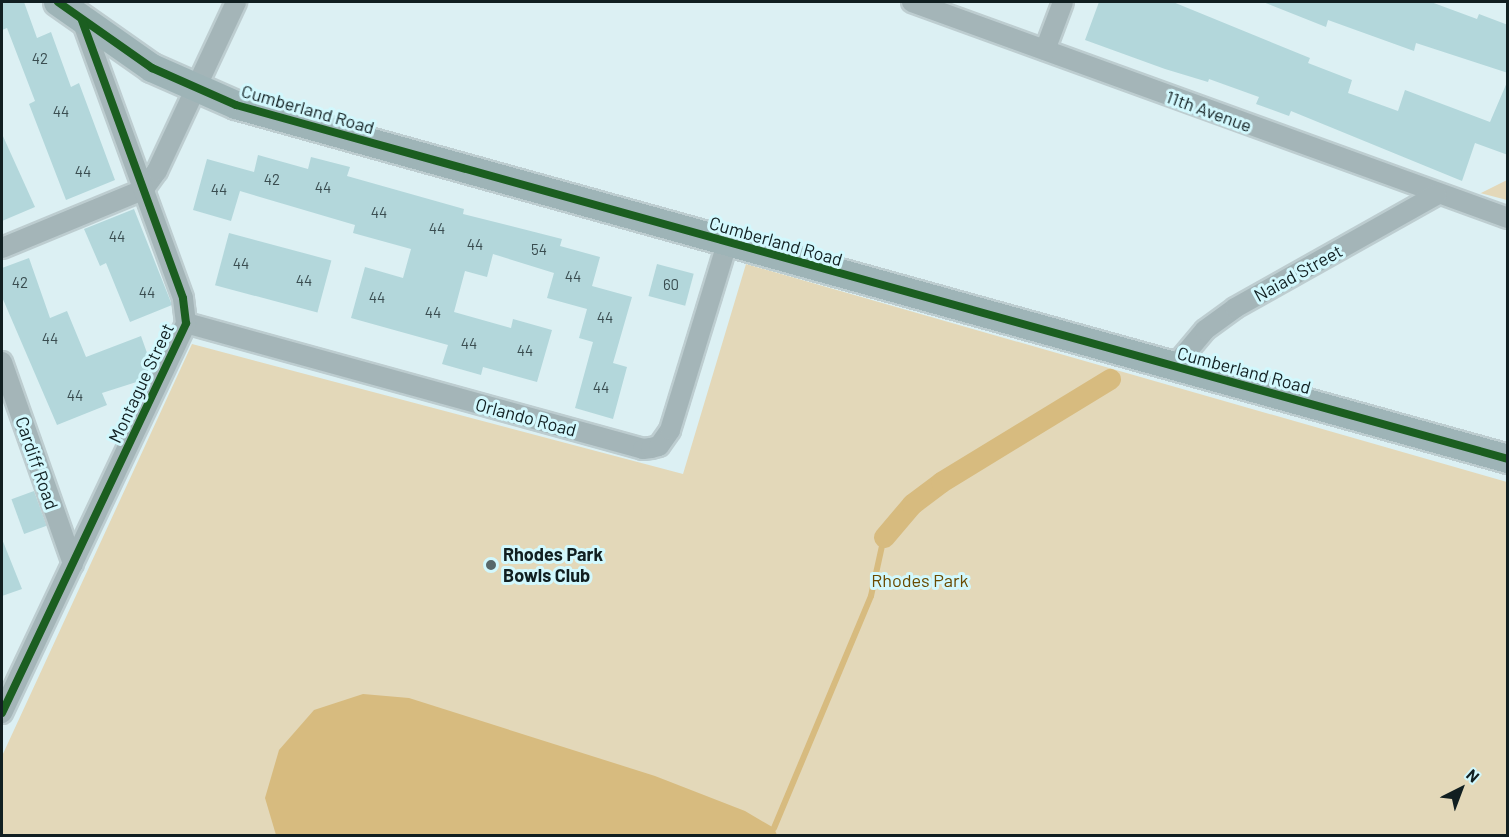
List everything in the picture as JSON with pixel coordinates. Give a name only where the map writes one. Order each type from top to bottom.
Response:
[{"type":"street","name":"Cumberland Road","points":[[58,2],[152,68],[196,90],[727,243],[1508,459]]},
{"type":"street","points":[[2,248],[144,190],[158,171],[236,2]]},
{"type":"street","name":"11th Avenue","points":[[912,2],[1436,195],[1508,218]]},
{"type":"street","points":[[1045,50],[1064,2]]},
{"type":"street","name":"Montague Street","points":[[2,713],[186,322],[183,298],[82,20]]},
{"type":"street","name":"Naiad Street","points":[[1174,367],[1205,330],[1235,308],[1436,195]]},
{"type":"street","name":"Orlando Road","points":[[186,322],[643,449],[651,448],[659,446],[670,430],[727,243]]},
{"type":"street","name":"Cardiff Road","points":[[2,362],[73,564]]},
{"type":"green space","points":[[1507,180],[1507,200],[1480,193],[1481,193]]},
{"type":"green space","name":"Rhodes Park","points":[[746,264],[1507,482],[1507,835],[2,836],[2,756],[192,344],[683,474]]},
{"type":"shaded area","points":[[363,694],[409,698],[655,776],[745,811],[774,828],[777,835],[276,835],[265,798],[279,750],[314,710]]},
{"type":"building","points":[[2,2],[24,2],[37,38],[51,32],[71,87],[79,83],[115,180],[66,200],[29,104],[35,101],[7,28],[2,30]]},
{"type":"building","points":[[1099,2],[1173,2],[1310,58],[1308,63],[1352,80],[1348,93],[1398,111],[1405,90],[1490,122],[1508,80],[1508,155],[1475,143],[1462,181],[1291,111],[1289,116],[1256,104],[1259,97],[1209,79],[1208,82],[1165,69],[1085,40]]},
{"type":"building","points":[[1263,2],[1431,2],[1477,19],[1479,14],[1508,25],[1508,73],[1416,43],[1414,51],[1328,20],[1326,27]]},
{"type":"building","points":[[2,134],[35,207],[2,221]]},
{"type":"building","points":[[258,155],[308,169],[311,157],[350,167],[347,176],[464,209],[463,214],[562,239],[560,246],[600,257],[592,286],[632,297],[613,363],[627,367],[613,419],[575,408],[593,342],[579,338],[587,309],[547,298],[554,273],[493,254],[487,277],[465,271],[454,312],[511,328],[513,319],[552,330],[537,382],[483,367],[481,375],[442,364],[448,345],[351,318],[365,267],[403,278],[411,249],[353,233],[355,225],[240,191],[231,221],[193,210],[207,159],[254,172]]},
{"type":"building","points":[[134,209],[172,305],[130,322],[106,263],[100,266],[84,229]]},
{"type":"building","points":[[229,233],[331,260],[317,313],[215,285]]},
{"type":"building","points":[[29,258],[50,318],[67,311],[86,357],[141,336],[152,367],[146,379],[102,393],[107,405],[57,425],[2,297],[2,268]]},
{"type":"building","points":[[657,264],[694,274],[685,306],[648,296]]},
{"type":"building","points":[[34,491],[47,526],[24,534],[11,499]]},
{"type":"building","points":[[2,539],[22,589],[2,596]]},
{"type":"waterway","points":[[884,537],[912,504],[941,482],[1110,379]]},
{"type":"waterway","points":[[774,828],[871,596],[884,537]]},
{"type":"cycle path","points":[[58,2],[152,68],[236,105],[1508,459]]},
{"type":"cycle path","points":[[2,713],[186,323],[183,298],[82,20]]},
{"type":"place","name":"Rhodes Park Bowls Club","points":[[491,565]]}]
